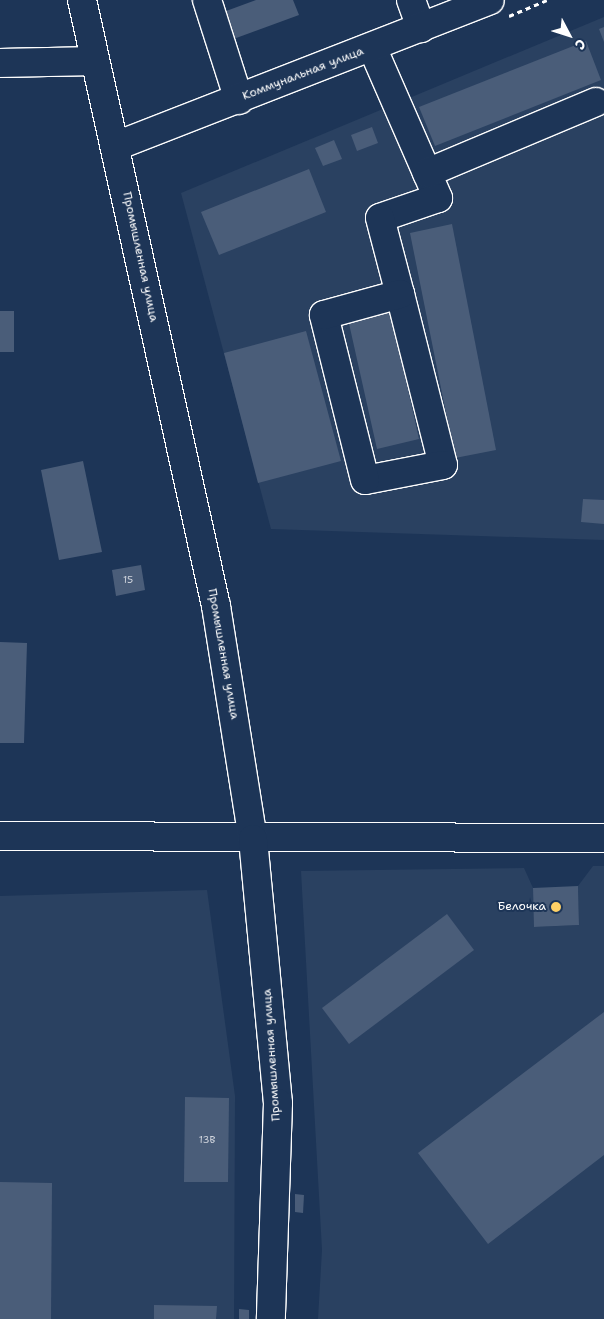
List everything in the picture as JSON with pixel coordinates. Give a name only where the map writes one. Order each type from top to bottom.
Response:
[{"type":"main road","name":"Промышленная улица","points":[[82,0],[116,146],[216,606],[253,839],[278,1103],[271,1319]]},
{"type":"main road","points":[[207,0],[239,100]]},
{"type":"main road","points":[[411,0],[421,28]]},
{"type":"main road","name":"Коммунальная улица","points":[[116,146],[239,100],[490,0]]},
{"type":"main road","points":[[372,48],[438,198],[380,218],[400,294],[443,465],[365,480],[324,315],[400,294]]},
{"type":"main road","points":[[0,63],[95,61]]},
{"type":"main road","points":[[427,173],[596,102]]},
{"type":"main road","points":[[0,836],[253,839],[604,838]]},
{"type":"shaded area","points":[[604,17],[604,540],[271,529],[181,193]]},
{"type":"shaded area","points":[[593,866],[604,866],[604,1319],[318,1319],[322,1250],[301,871],[524,868],[533,888],[535,927],[579,925],[578,886]]},
{"type":"shaded area","points":[[207,890],[235,1096],[234,1319],[0,1319],[0,896]]},
{"type":"building","points":[[256,0],[293,0],[299,15],[228,41],[218,14]]},
{"type":"building","points":[[604,27],[604,42],[599,29]]},
{"type":"building","points":[[586,41],[601,80],[435,146],[419,107]]},
{"type":"building","points":[[372,127],[378,143],[357,151],[351,135]]},
{"type":"building","points":[[334,140],[342,159],[323,166],[315,148]]},
{"type":"building","points":[[309,169],[326,212],[219,255],[201,212]]},
{"type":"building","points":[[452,224],[496,450],[455,458],[410,233]]},
{"type":"building","points":[[390,309],[419,439],[377,449],[348,319]]},
{"type":"building","points":[[0,311],[14,311],[14,352],[0,352]]},
{"type":"building","points":[[306,331],[341,461],[258,483],[224,353]]},
{"type":"building","points":[[83,461],[102,552],[59,560],[41,470]]},
{"type":"building","points":[[583,499],[604,500],[604,524],[581,522]]},
{"type":"building","points":[[141,565],[145,590],[116,596],[112,570]]},
{"type":"building","points":[[0,642],[27,643],[24,743],[0,743]]},
{"type":"building","name":"Белочка","points":[[578,886],[579,925],[534,927],[533,888]]},
{"type":"building","points":[[447,914],[474,950],[349,1044],[322,1008]]},
{"type":"building","points":[[604,1012],[604,1155],[488,1244],[418,1153]]},
{"type":"building","points":[[185,1097],[229,1098],[228,1182],[184,1182]]},
{"type":"building","points":[[0,1182],[52,1183],[51,1319],[0,1319]]},
{"type":"building","points":[[295,1194],[304,1195],[303,1213],[295,1212]]},
{"type":"building","points":[[154,1305],[217,1306],[216,1319],[154,1319]]},
{"type":"building","points":[[239,1309],[249,1310],[249,1319],[239,1319]]},
{"type":"place","name":"Белочка","points":[[556,907]]}]
